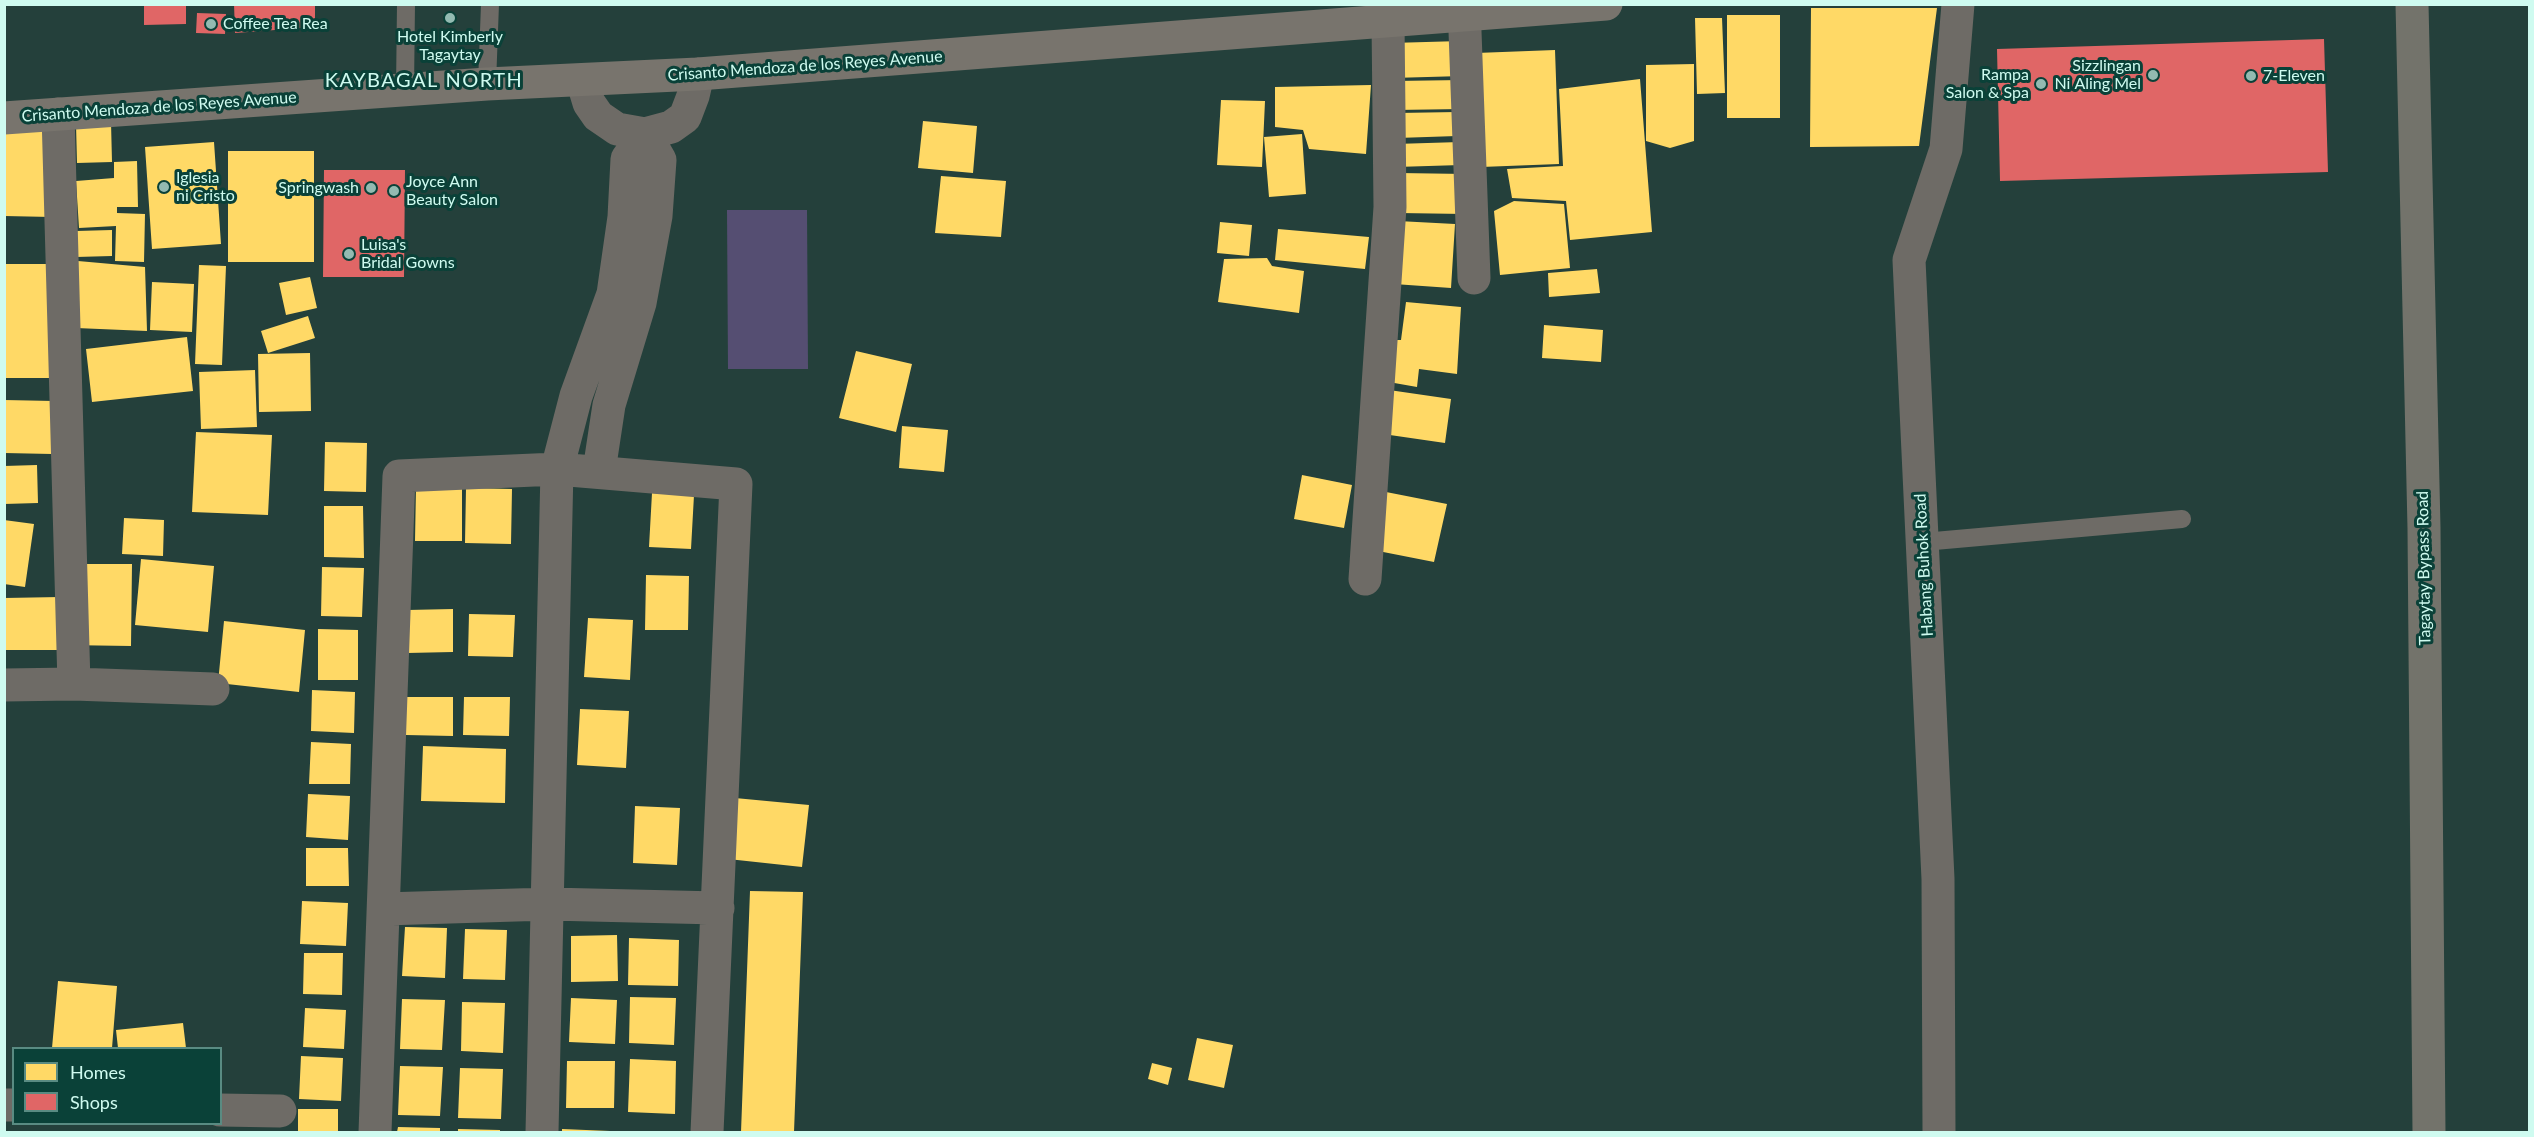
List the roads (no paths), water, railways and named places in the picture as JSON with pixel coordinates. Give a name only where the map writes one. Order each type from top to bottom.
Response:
[{"type":"main road","name":"Crisanto Mendoza de los Reyes Avenue","points":[[4,118],[487,84],[698,74],[1388,22],[1464,10],[1606,4]]},
{"type":"main road","name":"Tagaytay Bypass Road","points":[[2412,4],[2424,528],[2429,1132]]},
{"type":"street","name":"Habang Buhok Road","points":[[1939,1132],[1938,879],[1910,260],[1946,149],[1958,4]]},
{"type":"street","points":[[1464,10],[1474,278]]},
{"type":"street","points":[[1365,579],[1390,207],[1388,22]]},
{"type":"street","points":[[582,80],[589,103],[598,117],[617,129],[645,134],[671,127],[684,117],[693,96],[698,74]]},
{"type":"street","points":[[58,114],[74,684]]},
{"type":"street","points":[[543,1132],[557,469],[576,396],[613,294],[624,217],[627,159],[645,134]]},
{"type":"street","points":[[599,471],[609,405],[640,303],[656,216],[660,160],[645,134]]},
{"type":"street","points":[[375,1132],[399,476],[557,469],[736,484],[707,1132]]},
{"type":"street","points":[[4,685],[74,684],[213,689]]},
{"type":"street","points":[[384,909],[549,904],[718,908]]},
{"type":"street","points":[[222,1110],[280,1111]]},
{"type":"lane","points":[[405,90],[406,4]]},
{"type":"lane","points":[[487,84],[490,4]]},
{"type":"lane","points":[[1923,542],[2182,519]]},
{"type":"place","name":"Hotel Kimberly Tagaytay","points":[[450,18]]},
{"type":"place","name":"Coffee Tea Rea","points":[[211,24]]},
{"type":"place","name":"Sizzlingan Ni Aling Mel","points":[[2153,75]]},
{"type":"place","name":"7-Eleven","points":[[2251,76]]},
{"type":"place","name":"Rampa Salon & Spa","points":[[2041,84]]},
{"type":"place","name":"Iglesia ni Cristo","points":[[164,187]]},
{"type":"place","name":"Springwash","points":[[371,188]]},
{"type":"place","name":"Joyce Ann Beauty Salon","points":[[394,191]]},
{"type":"place","name":"Luisa's Bridal Gowns","points":[[349,254]]},
{"type":"district","name":"KAYBAGAL NORTH","points":[[424,81]]}]
